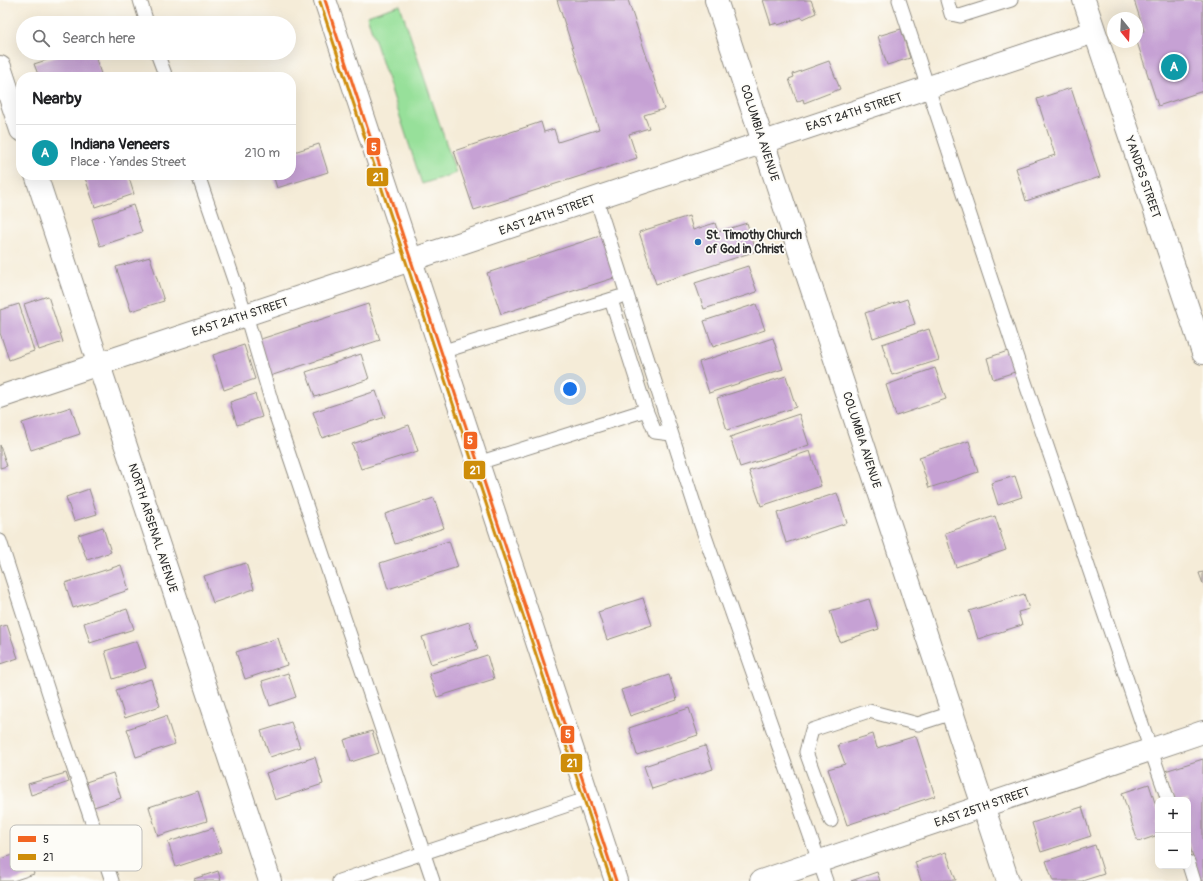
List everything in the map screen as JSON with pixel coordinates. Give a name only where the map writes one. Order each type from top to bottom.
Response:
[{"type":"street","points":[[325,0],[616,881]]},
{"type":"street","name":"COLUMBIA AVENUE","points":[[716,0],[1008,881]]},
{"type":"street","name":"YANDES STREET","points":[[1084,0],[1203,353]]},
{"type":"street","name":"EAST 24TH STREET","points":[[0,397],[1094,32]]},
{"type":"street","points":[[0,67],[16,115]]},
{"type":"street","name":"NORTH ARSENAL AVENUE","points":[[38,180],[270,881]]},
{"type":"street","name":"EAST 25TH STREET","points":[[761,881],[822,871],[983,808],[1203,732]]},
{"type":"lane","points":[[140,0],[145,16]]},
{"type":"lane","points":[[898,0],[1032,403],[1167,797]]},
{"type":"lane","points":[[947,0],[951,14],[960,16],[1011,0]]},
{"type":"lane","points":[[160,60],[164,72]]},
{"type":"lane","points":[[200,180],[246,315],[274,410],[433,881]]},
{"type":"lane","points":[[596,198],[704,534],[822,871]]},
{"type":"lane","points":[[441,352],[627,295]]},
{"type":"lane","points":[[611,300],[646,410],[655,432],[671,434]]},
{"type":"lane","points":[[478,463],[646,410]]},
{"type":"lane","points":[[0,541],[93,825]]},
{"type":"lane","points":[[831,821],[806,752],[812,730],[869,711],[918,724],[952,714]]},
{"type":"lane","points":[[339,881],[589,798]]},
{"type":"lane","points":[[1190,869],[1194,881]]},
{"type":"lane","points":[[109,871],[112,881]]},
{"type":"green space","points":[[400,5],[456,173],[422,184],[367,16]]},
{"type":"building","points":[[557,0],[628,0],[664,109],[644,115],[649,128],[629,134],[637,158],[474,210],[454,151],[541,122],[544,132],[554,129],[558,142],[599,129]]},
{"type":"building","points":[[763,0],[811,0],[816,13],[803,19],[802,17],[778,25],[777,23],[771,25]]},
{"type":"building","points":[[1134,0],[1203,0],[1203,91],[1158,106],[1139,48],[1143,48],[1144,31],[1143,12],[1138,12]]},
{"type":"building","points":[[901,29],[910,58],[887,65],[878,36]]},
{"type":"building","points":[[46,60],[96,60],[100,72],[37,72],[34,64]]},
{"type":"building","points":[[829,61],[840,89],[804,103],[803,99],[797,102],[789,79],[794,77],[793,74]]},
{"type":"building","points":[[1071,88],[1100,177],[1026,201],[1016,168],[1055,155],[1037,99]]},
{"type":"building","points":[[319,144],[328,172],[277,188],[275,180],[296,180],[296,151]]},
{"type":"building","points":[[86,180],[130,180],[134,194],[95,207]]},
{"type":"building","points":[[133,205],[142,232],[100,246],[92,219]]},
{"type":"building","name":"St. Timothy Church of God in Christ","points":[[689,216],[693,230],[715,223],[718,232],[747,223],[756,251],[656,284],[639,232]]},
{"type":"building","points":[[603,235],[617,277],[501,314],[487,273]]},
{"type":"building","points":[[150,257],[164,301],[131,311],[116,267]]},
{"type":"building","points":[[748,266],[757,292],[704,309],[695,283]]},
{"type":"building","points":[[48,296],[63,342],[39,350],[24,304]]},
{"type":"building","points":[[907,299],[915,324],[873,338],[865,313]]},
{"type":"building","points":[[19,304],[34,351],[9,360],[0,333],[0,310]]},
{"type":"building","points":[[368,304],[380,340],[270,376],[258,340]]},
{"type":"building","points":[[756,304],[765,330],[713,347],[704,321]]},
{"type":"building","points":[[929,329],[939,360],[892,375],[882,344]]},
{"type":"building","points":[[773,338],[783,369],[709,393],[699,362]]},
{"type":"building","points":[[244,345],[255,379],[224,390],[213,355]]},
{"type":"building","points":[[1008,351],[1015,372],[993,379],[987,358]]},
{"type":"building","points":[[361,354],[369,379],[315,397],[306,372]]},
{"type":"building","points":[[935,368],[946,399],[896,416],[886,385]]},
{"type":"building","points":[[786,376],[796,407],[727,430],[717,398]]},
{"type":"building","points":[[376,391],[385,417],[322,438],[313,412]]},
{"type":"building","points":[[255,394],[262,417],[237,425],[230,402]]},
{"type":"building","points":[[71,407],[80,434],[31,450],[22,423]]},
{"type":"building","points":[[799,414],[809,445],[740,467],[730,437]]},
{"type":"building","points":[[409,425],[418,451],[361,469],[352,444]]},
{"type":"building","points":[[969,441],[978,472],[929,488],[919,457]]},
{"type":"building","points":[[0,445],[7,466],[0,468]]},
{"type":"building","points":[[810,451],[821,486],[761,506],[749,471]]},
{"type":"building","points":[[1015,476],[1022,497],[998,505],[991,483]]},
{"type":"building","points":[[89,489],[97,514],[74,521],[66,497]]},
{"type":"building","points":[[837,493],[847,523],[786,543],[777,513]]},
{"type":"building","points":[[434,498],[444,528],[395,544],[385,514]]},
{"type":"building","points":[[995,516],[1006,550],[956,567],[945,533]]},
{"type":"building","points":[[103,527],[111,552],[87,560],[78,535]]},
{"type":"building","points":[[449,541],[458,567],[388,589],[380,563]]},
{"type":"building","points":[[246,563],[254,589],[213,603],[204,576]]},
{"type":"building","points":[[121,565],[129,590],[73,608],[65,583]]},
{"type":"building","points":[[1203,572],[1203,584],[1199,573]]},
{"type":"building","points":[[1024,594],[1029,609],[1018,612],[1022,625],[978,639],[969,611]]},
{"type":"building","points":[[643,598],[652,625],[607,640],[598,612]]},
{"type":"building","points":[[869,599],[879,629],[840,642],[830,611]]},
{"type":"building","points":[[127,609],[134,629],[90,643],[84,623]]},
{"type":"building","points":[[469,622],[478,649],[431,664],[422,637]]},
{"type":"building","points":[[7,625],[18,658],[0,664],[0,627]]},
{"type":"building","points":[[278,638],[287,665],[245,679],[236,652]]},
{"type":"building","points":[[137,641],[146,668],[113,679],[105,651]]},
{"type":"building","points":[[487,655],[494,679],[437,697],[429,674]]},
{"type":"building","points":[[288,673],[296,697],[270,706],[262,681]]},
{"type":"building","points":[[669,675],[677,700],[630,716],[621,690]]},
{"type":"building","points":[[151,679],[160,706],[125,718],[116,690]]},
{"type":"building","points":[[689,708],[698,735],[637,755],[629,728]]},
{"type":"building","points":[[166,716],[175,744],[136,757],[127,729]]},
{"type":"building","points":[[291,722],[300,747],[270,757],[261,731]]},
{"type":"building","points":[[372,731],[379,753],[351,762],[344,740]]},
{"type":"building","points":[[873,734],[877,748],[916,736],[935,796],[847,825],[828,769],[845,764],[838,745]]},
{"type":"building","points":[[705,746],[713,769],[652,789],[644,766]]},
{"type":"building","points":[[315,757],[323,784],[275,800],[266,773]]},
{"type":"building","points":[[1203,759],[1203,881],[1201,881],[1191,850],[1191,797],[1174,797],[1165,771]]},
{"type":"building","points":[[66,773],[69,782],[31,795],[28,784]]},
{"type":"building","points":[[113,773],[121,798],[94,807],[86,782]]},
{"type":"building","points":[[1149,784],[1155,803],[1155,836],[1138,842],[1122,793]]},
{"type":"building","points":[[198,791],[207,821],[158,836],[149,807]]},
{"type":"building","points":[[1082,807],[1091,836],[1041,852],[1032,823]]},
{"type":"building","points":[[213,828],[221,852],[176,867],[168,842]]},
{"type":"building","points":[[1095,845],[1104,874],[1082,881],[1053,881],[1046,861]]},
{"type":"building","points":[[946,852],[956,880],[921,881],[915,862]]},
{"type":"building","points":[[10,856],[10,871],[33,871],[34,874],[13,881],[0,881],[0,859]]},
{"type":"building","points":[[218,871],[221,881],[195,881],[194,879]]},
{"type":"building","points":[[877,872],[880,881],[851,881]]},
{"type":"transit line","name":"5","points":[[325,0],[616,881]]},
{"type":"transit line","name":"21","points":[[320,2],[611,881]]},
{"type":"place","name":"Indiana Veneers","points":[[1174,67]]},
{"type":"place","name":"St. Timothy Church of God in Christ","points":[[698,242]]}]
